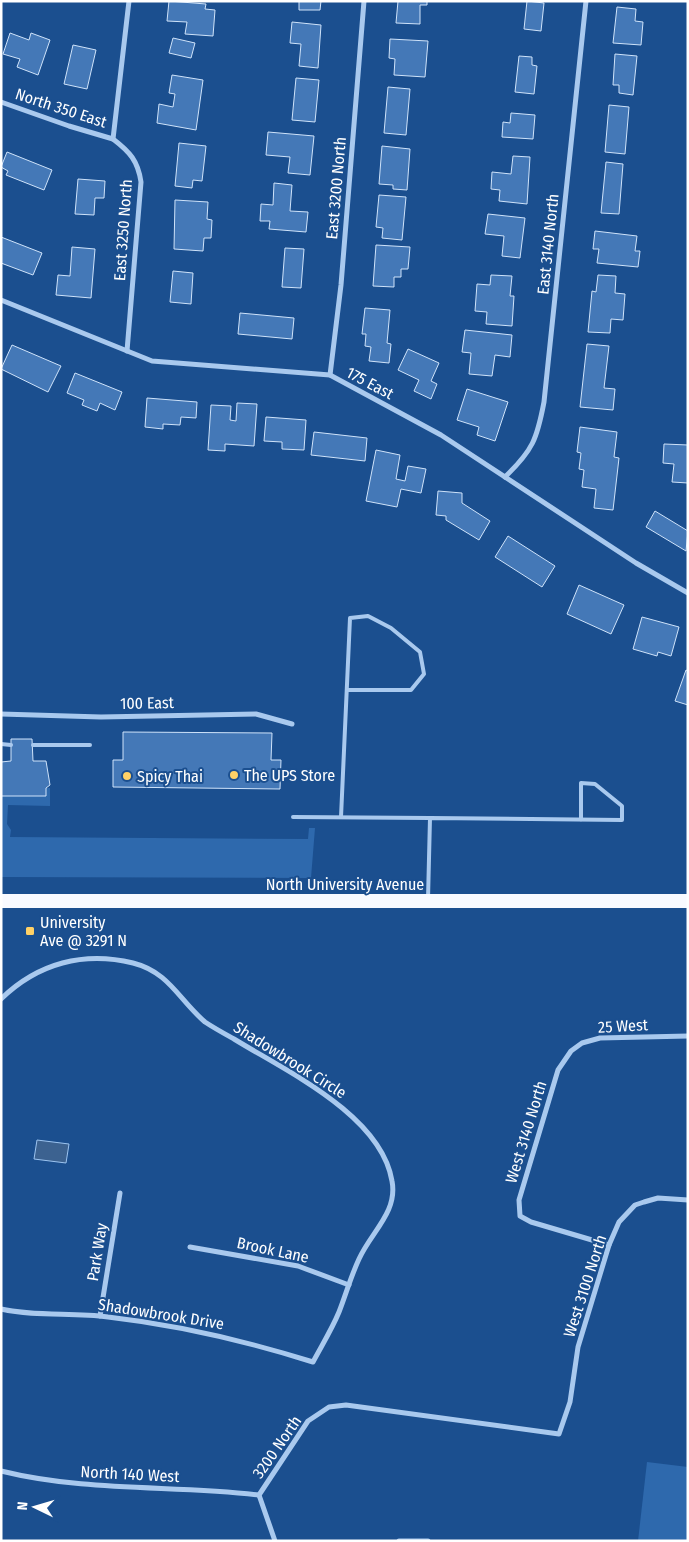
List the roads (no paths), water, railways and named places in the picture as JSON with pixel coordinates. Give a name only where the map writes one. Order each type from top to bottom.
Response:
[{"type":"highway","name":"North University Avenue","points":[[1,901],[688,901]]},
{"type":"street","points":[[113,139],[129,1]]},
{"type":"street","name":"East 3200 North","points":[[330,375],[341,285],[364,1]]},
{"type":"street","name":"East 3140 North","points":[[505,477],[525,458],[538,436],[544,402],[586,1]]},
{"type":"street","name":"North 350 East","points":[[1,102],[113,139]]},
{"type":"street","name":"East 3250 North","points":[[113,139],[131,153],[139,166],[141,182],[127,351]]},
{"type":"street","name":"175 East","points":[[1,300],[152,361],[330,375],[441,435],[636,563],[688,593]]},
{"type":"street","name":"100 East","points":[[1,714],[101,717],[256,714],[292,724]]},
{"type":"street","name":"Shadowbrook Circle","points":[[1,998],[37,972],[62,961],[103,960],[133,963],[158,972],[205,1022],[338,1103],[375,1142],[388,1163],[393,1182],[392,1200],[385,1219],[367,1243],[339,1314],[313,1362]]},
{"type":"street","name":"25 West","points":[[565,1057],[582,1043],[600,1038],[688,1036]]},
{"type":"street","name":"West 3140 North","points":[[565,1057],[558,1070],[519,1200],[520,1216],[531,1222],[609,1245]]},
{"type":"street","name":"Park Way","points":[[100,1316],[120,1192]]},
{"type":"street","name":"West 3100 North","points":[[364,1407],[559,1434],[570,1402],[578,1347],[609,1245],[619,1222],[635,1206],[658,1198],[688,1200]]},
{"type":"street","name":"Brook Lane","points":[[190,1247],[298,1266],[349,1285]]},
{"type":"street","name":"Shadowbrook Drive","points":[[1,1309],[23,1314],[100,1316],[241,1340],[313,1362]]},
{"type":"street","name":"3200 North","points":[[275,1541],[259,1495],[308,1421],[329,1407],[346,1405],[364,1407]]},
{"type":"street","name":"North 140 West","points":[[1,1470],[24,1476],[92,1486],[216,1490],[259,1495]]},
{"type":"street","points":[[399,1541],[428,1541]]},
{"type":"lane","points":[[341,817],[350,618],[368,616],[391,628],[420,652],[424,674],[411,690],[347,690]]},
{"type":"lane","points":[[1,744],[11,745]]},
{"type":"lane","points":[[33,745],[90,745]]},
{"type":"lane","points":[[293,817],[341,817],[581,820],[622,820],[622,806],[595,784],[581,783],[581,820]]},
{"type":"lane","points":[[428,902],[430,818]]},
{"type":"place","name":"The UPS Store","points":[[234,775]]},
{"type":"place","name":"Spicy Thai","points":[[127,776]]},
{"type":"place","name":"University Ave @ 3291 N","points":[[30,931]]}]
